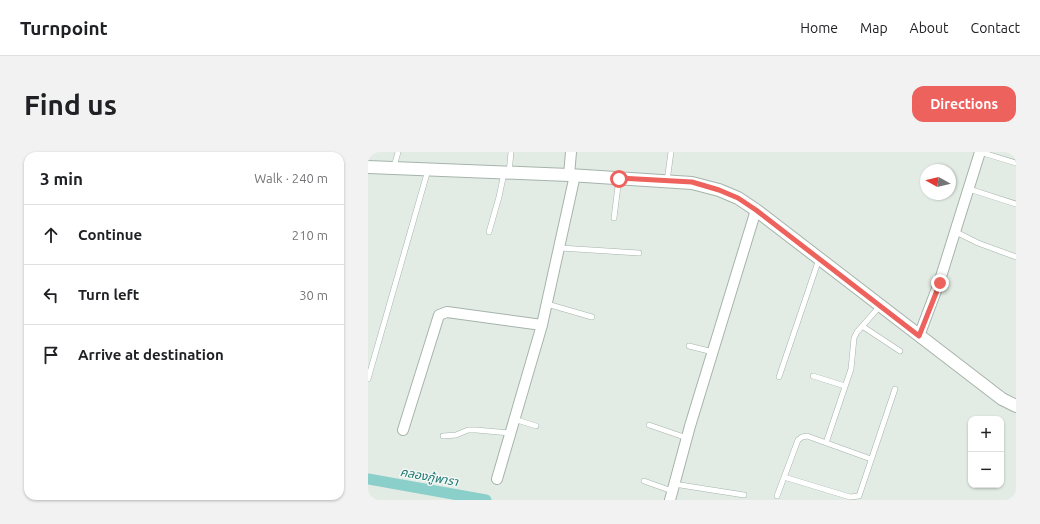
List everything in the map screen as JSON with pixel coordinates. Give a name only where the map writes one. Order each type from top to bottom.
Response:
[{"type":"street","points":[[497,479],[542,325],[560,248],[572,175],[571,152]]},
{"type":"street","points":[[919,336],[940,283],[980,152]]},
{"type":"street","points":[[368,167],[572,175],[692,182],[719,190],[738,198],[756,210],[1002,399],[1016,406]]},
{"type":"street","points":[[672,492],[756,210]]},
{"type":"street","points":[[403,430],[439,315],[447,312],[542,325]]},
{"type":"lane","points":[[394,168],[398,152]]},
{"type":"lane","points":[[490,232],[511,152]]},
{"type":"lane","points":[[667,181],[670,152]]},
{"type":"lane","points":[[980,152],[1016,163]]},
{"type":"lane","points":[[368,376],[428,169]]},
{"type":"lane","points":[[614,218],[619,178]]},
{"type":"lane","points":[[969,189],[1016,204]]},
{"type":"lane","points":[[956,232],[978,243],[1016,257]]},
{"type":"lane","points":[[560,248],[639,253]]},
{"type":"lane","points":[[779,377],[819,259]]},
{"type":"lane","points":[[547,304],[592,317]]},
{"type":"lane","points":[[826,443],[852,364],[854,338],[862,326],[880,306]]},
{"type":"lane","points":[[862,326],[900,351]]},
{"type":"lane","points":[[688,346],[713,352]]},
{"type":"lane","points":[[813,376],[845,386]]},
{"type":"lane","points":[[784,477],[850,497],[859,496],[895,389]]},
{"type":"lane","points":[[514,419],[536,426]]},
{"type":"lane","points":[[649,425],[687,438]]},
{"type":"lane","points":[[443,436],[456,435],[468,430],[510,433]]},
{"type":"lane","points":[[777,496],[798,440],[802,437],[807,436],[871,459]]},
{"type":"lane","points":[[644,481],[672,492],[744,495]]},
{"type":"waterway","name":"คลองกู้พารา","points":[[368,479],[486,500]]},
{"type":"route","points":[[619,179],[692,182],[719,190],[738,198],[756,210],[919,336],[940,283]]}]
